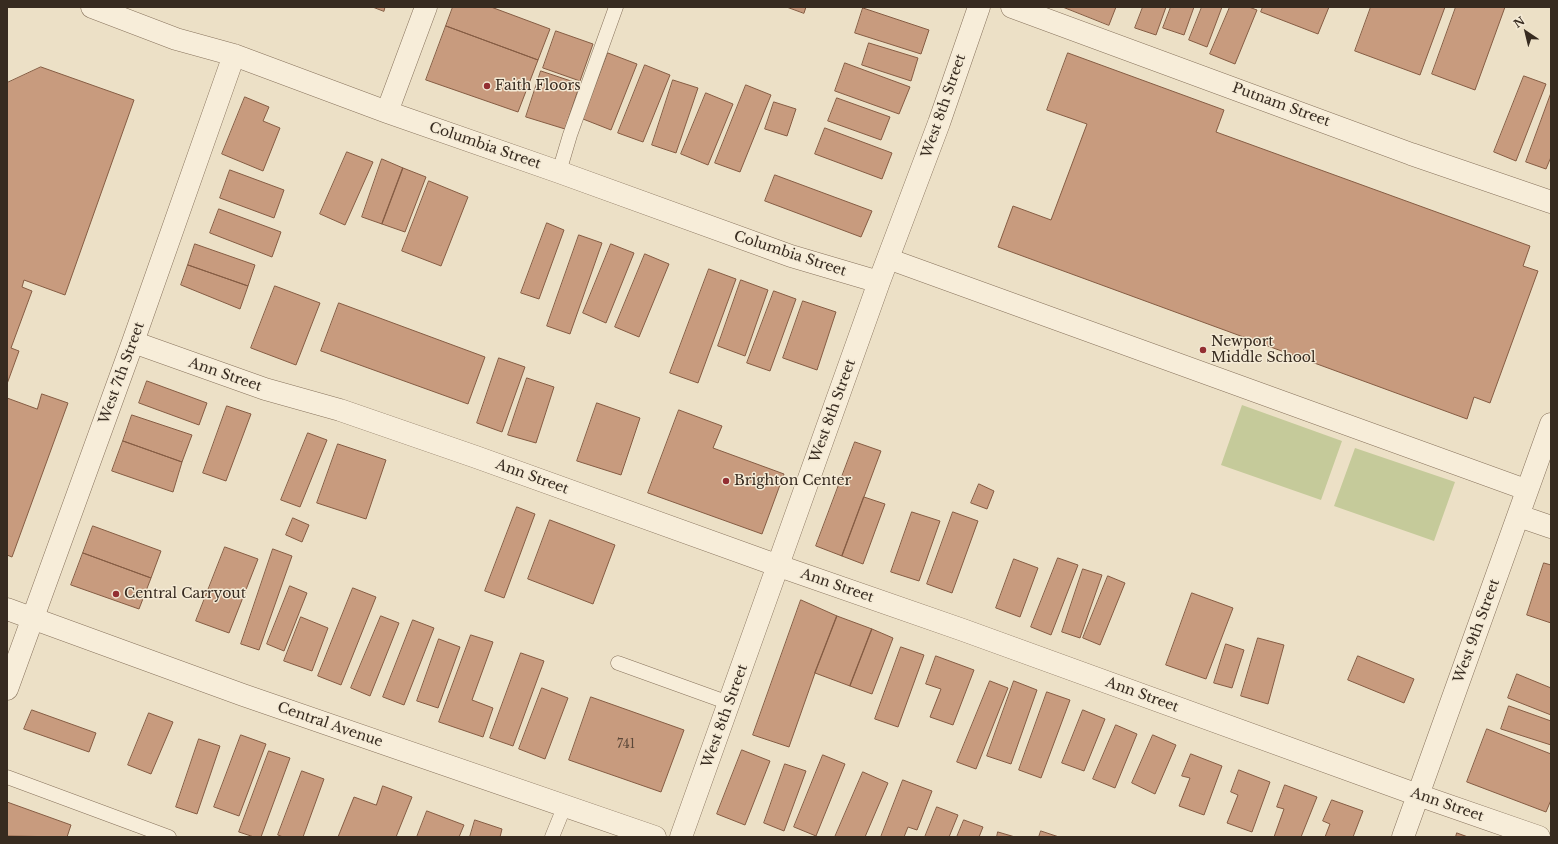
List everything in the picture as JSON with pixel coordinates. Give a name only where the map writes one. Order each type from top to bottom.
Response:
[{"type":"street","name":"Columbia Street","points":[[92,7],[176,39],[234,55],[387,112],[559,172],[791,256],[879,282]]},
{"type":"street","points":[[387,112],[426,7]]},
{"type":"street","name":"West 8th Street","points":[[681,837],[779,566],[879,282],[889,259],[939,123],[978,7]]},
{"type":"street","name":"Putnam Street","points":[[1012,7],[1411,154],[1551,202]]},
{"type":"street","name":"West 7th Street","points":[[7,689],[133,342],[234,55]]},
{"type":"street","points":[[889,259],[1527,490]]},
{"type":"street","name":"Ann Street","points":[[133,342],[265,388],[340,410],[476,457],[1539,837]]},
{"type":"street","name":"West 9th Street","points":[[1403,837],[1551,424]]},
{"type":"street","points":[[1518,516],[1551,527]]},
{"type":"street","name":"Central Avenue","points":[[7,609],[243,695],[655,837]]},
{"type":"lane","points":[[559,172],[570,135],[616,7]]},
{"type":"lane","points":[[618,662],[729,703]]},
{"type":"lane","points":[[7,777],[169,837]]},
{"type":"lane","points":[[552,837],[565,806]]},
{"type":"green space","points":[[1242,405],[1342,441],[1321,500],[1221,465]]},
{"type":"green space","points":[[1355,448],[1455,482],[1434,541],[1334,506]]},
{"type":"building","points":[[373,7],[385,7],[384,11]]},
{"type":"building","points":[[453,7],[491,7],[550,29],[538,60],[446,26]]},
{"type":"building","points":[[787,7],[806,7],[804,13]]},
{"type":"building","points":[[1063,7],[1116,7],[1109,25]]},
{"type":"building","points":[[1143,7],[1166,7],[1156,35],[1135,28]]},
{"type":"building","points":[[1171,7],[1194,7],[1184,35],[1163,28]]},
{"type":"building","points":[[1202,7],[1222,7],[1207,47],[1189,40]]},
{"type":"building","points":[[1230,7],[1249,7],[1257,10],[1235,64],[1210,54]]},
{"type":"building","points":[[1263,7],[1329,7],[1318,34],[1261,12]]},
{"type":"building","points":[[1371,7],[1445,7],[1420,75],[1355,51]]},
{"type":"building","points":[[1456,7],[1505,7],[1475,90],[1432,74]]},
{"type":"building","points":[[863,8],[929,30],[921,54],[855,33]]},
{"type":"building","points":[[446,26],[538,60],[518,112],[426,80]]},
{"type":"building","points":[[556,31],[593,44],[580,81],[543,68]]},
{"type":"building","points":[[869,43],[918,58],[911,81],[862,65]]},
{"type":"building","points":[[608,53],[637,64],[611,130],[583,119]]},
{"type":"building","points":[[1068,53],[1224,110],[1216,132],[1530,246],[1523,266],[1538,271],[1490,403],[1474,397],[1467,419],[998,247],[1013,206],[1051,220],[1087,124],[1047,110]]},
{"type":"building","points":[[845,63],[910,87],[899,114],[835,91]]},
{"type":"building","points":[[645,65],[670,75],[643,142],[618,133]]},
{"type":"building","points":[[41,67],[134,100],[65,295],[24,280],[22,287],[32,291],[11,348],[19,351],[7,384],[7,83]]},
{"type":"building","points":[[541,71],[580,84],[565,129],[526,117]]},
{"type":"building","points":[[1524,76],[1546,84],[1516,161],[1494,152]]},
{"type":"building","points":[[673,80],[698,88],[676,153],[652,145]]},
{"type":"building","points":[[746,85],[771,95],[740,172],[715,163]]},
{"type":"building","points":[[706,93],[733,104],[708,165],[681,154]]},
{"type":"building","points":[[1551,93],[1551,157],[1546,169],[1526,162]]},
{"type":"building","points":[[245,97],[269,107],[263,121],[280,128],[263,171],[222,154]]},
{"type":"building","points":[[837,98],[890,117],[881,140],[828,121]]},
{"type":"building","points":[[774,102],[796,109],[787,136],[765,129]]},
{"type":"building","points":[[825,128],[892,153],[882,179],[815,154]]},
{"type":"building","points":[[347,152],[373,162],[345,225],[320,214]]},
{"type":"building","points":[[382,159],[403,168],[382,224],[362,217]]},
{"type":"building","points":[[403,168],[426,177],[405,232],[382,224]]},
{"type":"building","points":[[230,170],[284,190],[274,218],[220,198]]},
{"type":"building","points":[[775,175],[872,211],[861,237],[765,201]]},
{"type":"building","points":[[429,181],[468,197],[441,266],[402,251]]},
{"type":"building","points":[[219,209],[281,232],[272,257],[210,233]]},
{"type":"building","points":[[547,223],[564,230],[539,299],[521,293]]},
{"type":"building","points":[[579,235],[602,243],[570,334],[547,326]]},
{"type":"building","points":[[195,244],[255,265],[248,286],[188,265]]},
{"type":"building","points":[[611,244],[634,253],[606,323],[583,313]]},
{"type":"building","points":[[645,254],[669,264],[639,337],[615,327]]},
{"type":"building","points":[[188,265],[248,286],[240,309],[181,285]]},
{"type":"building","points":[[709,269],[736,279],[698,383],[670,373]]},
{"type":"building","points":[[741,280],[768,290],[745,356],[718,346]]},
{"type":"building","points":[[275,286],[320,303],[296,365],[251,348]]},
{"type":"building","points":[[774,291],[796,299],[770,371],[747,363]]},
{"type":"building","points":[[803,301],[836,312],[817,370],[783,358]]},
{"type":"building","points":[[339,303],[485,357],[468,404],[321,351]]},
{"type":"building","points":[[499,358],[525,367],[502,432],[477,423]]},
{"type":"building","points":[[527,378],[554,387],[536,443],[508,435]]},
{"type":"building","points":[[147,381],[207,403],[199,425],[139,403]]},
{"type":"building","points":[[42,394],[68,403],[12,557],[7,555],[7,398],[37,409]]},
{"type":"building","points":[[597,403],[640,418],[621,475],[577,461]]},
{"type":"building","points":[[227,406],[251,414],[226,481],[203,473]]},
{"type":"building","points":[[679,410],[722,426],[713,448],[784,474],[762,534],[648,493]]},
{"type":"building","points":[[132,415],[192,435],[182,462],[123,441]]},
{"type":"building","points":[[308,433],[327,440],[300,507],[281,500]]},
{"type":"building","points":[[123,441],[182,462],[173,492],[112,471]]},
{"type":"building","points":[[855,442],[881,451],[842,556],[816,546]]},
{"type":"building","points":[[338,444],[386,460],[366,519],[317,503]]},
{"type":"building","points":[[979,484],[994,491],[987,509],[971,503]]},
{"type":"building","points":[[864,497],[885,504],[863,564],[842,556]]},
{"type":"building","points":[[517,507],[535,514],[504,598],[485,591]]},
{"type":"building","points":[[912,512],[940,521],[919,581],[891,572]]},
{"type":"building","points":[[953,512],[978,521],[952,593],[927,584]]},
{"type":"building","points":[[293,518],[309,525],[302,542],[286,535]]},
{"type":"building","points":[[550,520],[615,545],[593,604],[528,579]]},
{"type":"building","points":[[93,526],[161,551],[151,578],[83,553]]},
{"type":"building","points":[[225,547],[258,559],[229,633],[196,621]]},
{"type":"building","points":[[273,549],[292,556],[259,650],[241,644]]},
{"type":"building","points":[[83,553],[151,578],[139,609],[71,585]]},
{"type":"building","points":[[1058,558],[1078,565],[1051,635],[1031,627]]},
{"type":"building","points":[[1014,559],[1038,568],[1020,617],[996,608]]},
{"type":"building","points":[[1544,563],[1551,565],[1551,623],[1527,615]]},
{"type":"building","points":[[1083,569],[1102,575],[1080,638],[1062,632]]},
{"type":"building","points":[[1108,576],[1125,583],[1100,645],[1083,638]]},
{"type":"building","points":[[290,586],[307,593],[284,651],[267,644]]},
{"type":"building","points":[[353,588],[376,597],[341,685],[318,676]]},
{"type":"building","points":[[1192,593],[1233,608],[1206,679],[1166,665]]},
{"type":"building","points":[[801,600],[837,616],[789,747],[753,735]]},
{"type":"building","points":[[381,616],[399,623],[370,696],[351,688]]},
{"type":"building","points":[[837,616],[872,629],[850,686],[815,673]]},
{"type":"building","points":[[301,617],[328,628],[312,671],[284,661]]},
{"type":"building","points":[[413,620],[434,628],[404,705],[383,697]]},
{"type":"building","points":[[872,629],[893,638],[872,694],[850,686]]},
{"type":"building","points":[[471,635],[493,642],[472,700],[493,708],[483,737],[439,722]]},
{"type":"building","points":[[1258,638],[1284,645],[1268,704],[1241,696]]},
{"type":"building","points":[[439,639],[460,647],[438,708],[417,701]]},
{"type":"building","points":[[1226,644],[1244,650],[1232,688],[1214,683]]},
{"type":"building","points":[[901,647],[924,655],[898,727],[875,719]]},
{"type":"building","points":[[521,653],[544,661],[513,746],[490,738]]},
{"type":"building","points":[[936,656],[974,670],[953,725],[930,717],[941,689],[926,684]]},
{"type":"building","points":[[1358,656],[1414,679],[1404,703],[1348,680]]},
{"type":"building","points":[[1517,674],[1551,688],[1551,715],[1508,698]]},
{"type":"building","points":[[990,681],[1008,688],[976,769],[957,762]]},
{"type":"building","points":[[1014,681],[1037,690],[1011,764],[987,756]]},
{"type":"building","points":[[542,688],[568,698],[545,759],[519,749]]},
{"type":"building","points":[[1047,692],[1070,700],[1041,778],[1019,770]]},
{"type":"building","points":[[591,697],[684,730],[661,792],[569,760]]},
{"type":"building","points":[[1509,706],[1551,721],[1551,745],[1501,729]]},
{"type":"building","points":[[32,710],[96,733],[89,752],[24,729]]},
{"type":"building","points":[[1083,710],[1105,719],[1084,771],[1062,763]]},
{"type":"building","points":[[149,713],[173,722],[151,774],[128,765]]},
{"type":"building","points":[[1116,725],[1137,734],[1115,788],[1093,779]]},
{"type":"building","points":[[1487,729],[1551,754],[1551,800],[1546,812],[1467,782]]},
{"type":"building","points":[[241,735],[266,744],[239,816],[214,807]]},
{"type":"building","points":[[1153,735],[1176,745],[1155,794],[1132,783]]},
{"type":"building","points":[[199,739],[220,746],[197,814],[176,807]]},
{"type":"building","points":[[742,750],[770,761],[745,825],[717,814]]},
{"type":"building","points":[[269,751],[290,758],[261,837],[254,837],[239,832]]},
{"type":"building","points":[[1191,754],[1222,766],[1204,815],[1179,806],[1190,778],[1182,776]]},
{"type":"building","points":[[823,755],[845,764],[816,836],[794,827]]},
{"type":"building","points":[[785,764],[806,771],[784,831],[764,823]]},
{"type":"building","points":[[1239,770],[1270,782],[1252,832],[1227,823],[1238,795],[1231,792]]},
{"type":"building","points":[[302,771],[324,779],[303,837],[283,837],[278,835]]},
{"type":"building","points":[[863,772],[888,783],[865,837],[835,837]]},
{"type":"building","points":[[903,780],[932,791],[917,830],[908,827],[904,837],[881,837]]},
{"type":"building","points":[[1285,785],[1317,797],[1301,837],[1274,837],[1284,809],[1277,807]]},
{"type":"building","points":[[383,786],[412,797],[396,837],[338,837],[354,797],[376,805]]},
{"type":"building","points":[[1332,800],[1363,811],[1353,837],[1325,837],[1330,824],[1323,821]]},
{"type":"building","points":[[7,802],[71,825],[67,837],[7,836]]},
{"type":"building","points":[[937,807],[958,815],[949,837],[925,837]]},
{"type":"building","points":[[427,811],[464,825],[459,837],[417,837]]},
{"type":"building","points":[[475,820],[502,829],[500,837],[470,837]]},
{"type":"building","points":[[964,820],[983,827],[979,837],[957,837]]},
{"type":"building","points":[[1041,831],[1059,837],[1039,837]]},
{"type":"building","points":[[998,832],[1015,837],[997,837]]},
{"type":"building","points":[[1457,833],[1468,837],[1456,837]]},
{"type":"place","name":"Faith Floors","points":[[487,86]]},
{"type":"place","name":"Newport Middle School","points":[[1203,350]]},
{"type":"place","name":"Brighton Center","points":[[726,481]]},
{"type":"place","name":"Central Carryout","points":[[116,594]]}]
